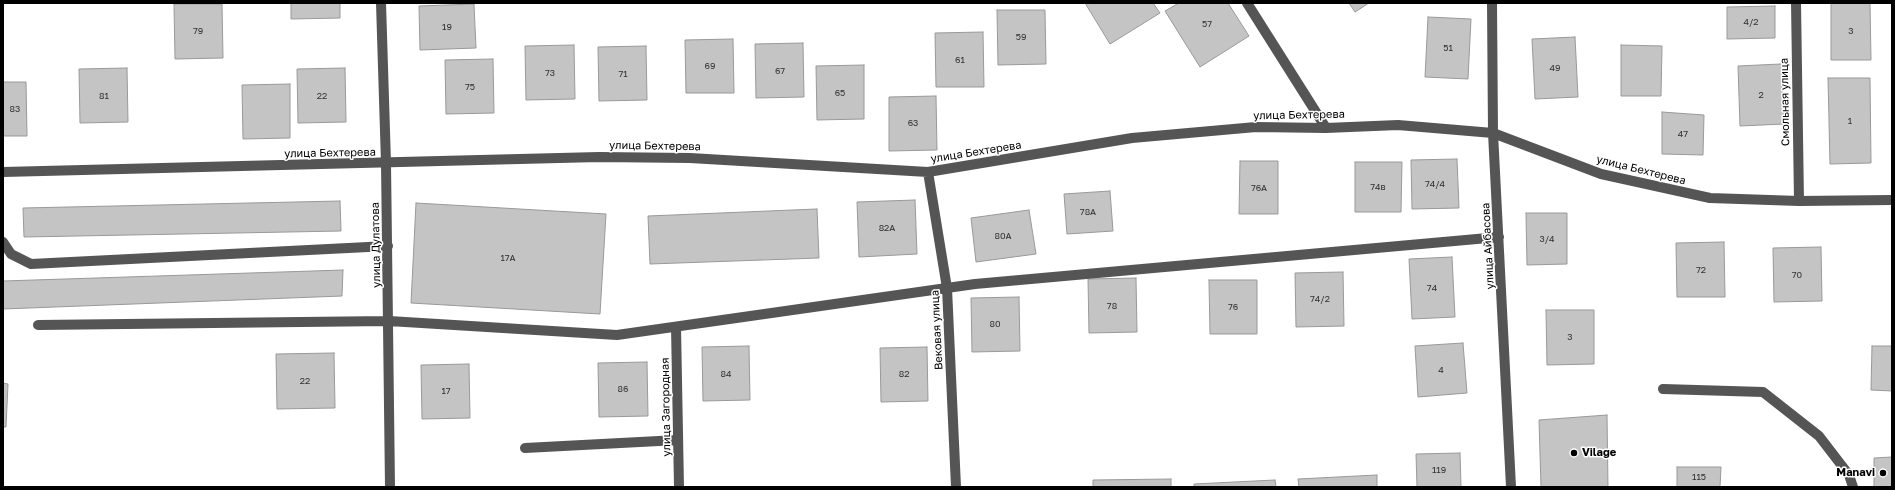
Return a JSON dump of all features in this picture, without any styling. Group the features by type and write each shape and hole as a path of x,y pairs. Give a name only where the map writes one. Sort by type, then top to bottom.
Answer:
{"street":[{"name":"улица Дулатова","path":"381,3 388,246 390,487"},
{"path":"1247,3 1326,128"},
{"name":"улица Айбасова","path":"1492,3 1493,133 1500,237 1511,487"},
{"name":"Смольная улица","path":"1796,3 1799,201"},
{"name":"улица Бехтерева","path":"3,172 599,157 683,158 928,172 1132,138 1256,127 1326,128 1398,125 1493,133 1601,174 1710,198 1799,201 1892,200"},
{"name":"Вековая улица","path":"928,172 947,288 956,487"},
{"path":"38,325 389,321 617,335 947,288 1207,262 1500,237"},
{"path":"3,242 11,254 31,264 388,246"},
{"name":"улица Загородная","path":"676,327 679,487"},
{"path":"1663,389 1763,392 1818,436 1849,475 1853,487"},
{"path":"525,448 678,440"}],"building":[{"path":"291,3 340,3 340,18 291,19"},
{"path":"1085,3 1153,3 1160,13 1110,44"},
{"path":"1179,3 1228,3 1249,36 1200,67 1165,11"},
{"path":"1349,3 1369,3 1355,12"},
{"path":"1831,3 1870,3 1871,60 1831,60"},
{"path":"174,4 222,4 223,58 175,59"},
{"path":"474,4 476,48 420,50 419,6"},
{"path":"1775,6 1775,38 1727,39 1727,7"},
{"path":"997,10 1045,10 1046,64 998,65"},
{"path":"1428,17 1471,19 1468,79 1425,77"},
{"path":"983,32 984,87 936,87 935,33"},
{"path":"1575,37 1578,97 1535,99 1532,39"},
{"path":"733,39 734,93 686,93 685,40"},
{"path":"803,43 804,97 756,98 755,44"},
{"path":"574,45 575,99 526,100 525,46"},
{"path":"1621,45 1662,46 1661,96 1621,96"},
{"path":"646,46 647,100 599,101 598,47"},
{"path":"493,59 494,113 446,114 445,60"},
{"path":"1781,64 1784,124 1740,126 1738,66"},
{"path":"864,65 864,119 817,120 816,66"},
{"path":"127,68 128,122 80,123 79,69"},
{"path":"345,68 346,122 298,123 297,69"},
{"path":"1828,78 1870,78 1871,163 1830,164"},
{"path":"3,82 26,82 27,136 3,136"},
{"path":"290,84 290,138 243,139 242,85"},
{"path":"936,96 937,150 889,151 889,97"},
{"path":"1662,112 1704,115 1703,155 1662,154"},
{"path":"1457,159 1459,208 1412,209 1411,160"},
{"path":"1240,161 1278,161 1278,214 1239,214"},
{"path":"1355,162 1402,162 1401,212 1355,212"},
{"path":"1110,191 1113,231 1067,234 1064,194"},
{"path":"915,200 917,254 859,257 857,202"},
{"path":"340,201 341,231 24,237 23,208"},
{"path":"416,203 606,214 600,314 411,303"},
{"path":"817,209 819,258 650,264 648,216"},
{"path":"1029,210 1036,254 976,262 971,218"},
{"path":"1526,213 1567,213 1567,264 1527,265"},
{"path":"1724,242 1725,297 1677,297 1676,243"},
{"path":"1821,247 1822,301 1774,302 1773,248"},
{"path":"1452,257 1455,317 1412,319 1409,259"},
{"path":"343,270 342,296 3,309 3,281"},
{"path":"1343,272 1344,326 1296,327 1295,273"},
{"path":"1136,278 1137,332 1089,333 1088,279"},
{"path":"1209,280 1257,280 1257,334 1210,334"},
{"path":"1019,297 1020,351 972,352 971,298"},
{"path":"1546,310 1594,310 1594,364 1547,365"},
{"path":"1463,343 1467,393 1418,397 1415,346"},
{"path":"749,346 750,400 703,401 702,347"},
{"path":"1872,346 1892,346 1892,391 1871,390"},
{"path":"927,347 928,401 881,402 880,348"},
{"path":"334,353 335,408 277,409 276,354"},
{"path":"647,362 648,416 599,417 598,363"},
{"path":"469,364 470,418 422,419 421,365"},
{"path":"3,383 8,384 6,427 3,427"},
{"name":"Vilage","path":"1607,415 1608,487 1541,487 1539,420"},
{"path":"1460,453 1461,487 1417,487 1416,454"},
{"name":"Manavi","path":"1892,457 1892,487 1874,487 1874,458"},
{"path":"1677,467 1721,467 1720,487 1677,487"},
{"path":"1377,475 1377,487 1299,487 1298,479"},
{"path":"1171,479 1171,487 1093,487 1093,480"},
{"path":"1275,480 1276,487 1194,487 1194,484"}],"place":[{"name":"Vilage","path":"1574,453"},
{"name":"Manavi","path":"1883,473"}]}
